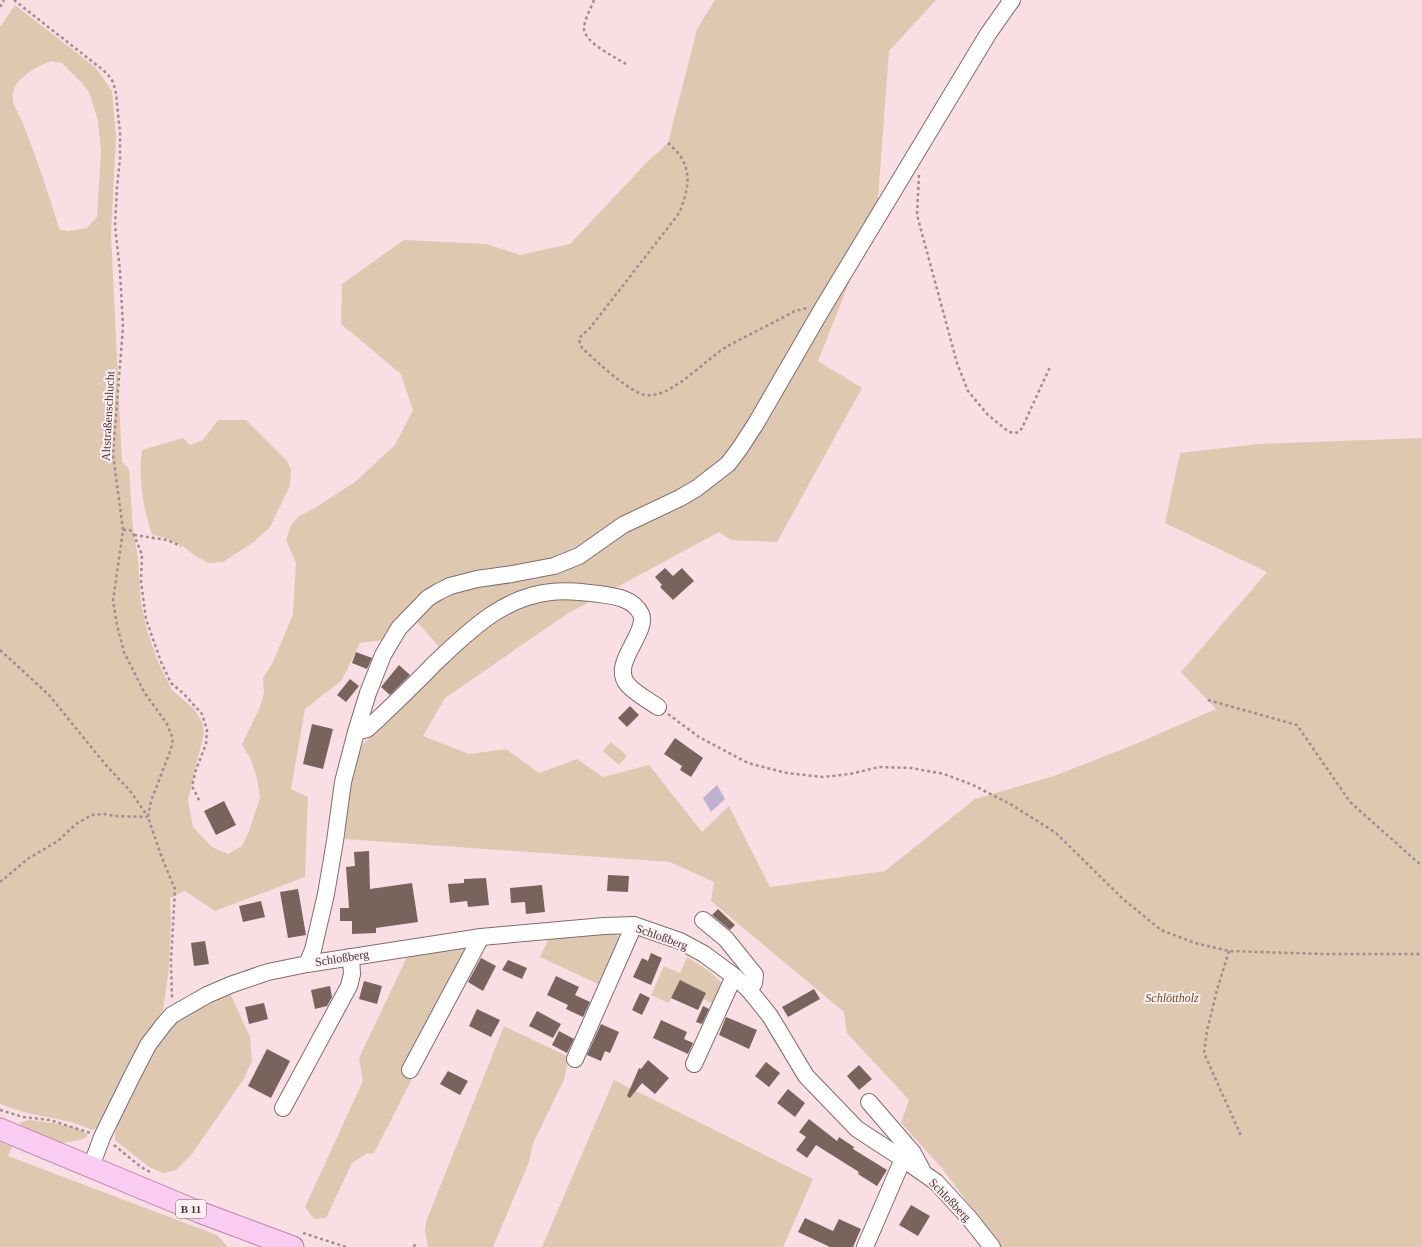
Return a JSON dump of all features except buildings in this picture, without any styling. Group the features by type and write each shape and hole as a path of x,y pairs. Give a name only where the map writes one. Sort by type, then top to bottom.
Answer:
{"main road":[{"name":"B 11","path":"0,1129 199,1212 296,1240"}],"street":[{"name":"Schloßberg","path":"307,964 313,950 326,894 335,841 342,782 368,693 383,655 399,628 416,608 428,598 460,583 554,566 579,556 623,525 680,498 712,477 728,464 755,425 821,311 988,34 1012,0"},
{"path":"356,732 367,729 477,625 509,604 531,596 550,592 572,590 620,597 628,601 641,614 642,620 640,628 626,658 623,671 625,680 629,686 658,707"},
{"path":"704,920 726,939 755,975 754,983 749,990"},
{"name":"Schloßberg","path":"172,1015 207,995 230,985 268,972 307,964 481,937 604,926 634,925 680,942 698,951 736,977 749,990 770,1016 806,1076 857,1129 936,1182 977,1240 992,1247"},
{"path":"575,1059 634,925"},
{"path":"410,1070 481,937"},
{"path":"283,1108 350,986 352,957"},
{"path":"694,1064 730,985 736,977"},
{"path":"91,1167 102,1137 148,1046 172,1015"},
{"path":"869,1102 913,1153 924,1174"},
{"path":"865,1247 903,1159"}],"path":[{"path":"0,7 4,0"},
{"name":"Altstraßenschlucht","path":"14,0 110,76 114,82 116,93 120,133 120,153 115,226 120,270 123,327 113,454 123,530 113,601 124,652 144,692 167,724 173,739 171,749 151,801 148,817"},
{"path":"594,0 586,20 584,30 587,38 626,64"},
{"path":"668,143 681,157 689,178 680,212 590,328 581,336 579,340 582,348 628,387 645,395 656,394 669,390 684,380 726,347 795,311 808,308 821,311"},
{"path":"921,145 917,215 954,350 968,391 988,415 1009,432 1019,432 1050,367"},
{"path":"123,530 130,530 134,535 142,555 141,582 146,619 171,683 202,714 207,730 206,744 196,770 192,786 200,802"},
{"path":"134,535 167,540 181,546"},
{"path":"0,650 49,695 105,764 131,792 148,817 162,858 175,889 171,961 172,1015"},
{"path":"1208,700 1296,725 1350,802 1422,866"},
{"path":"658,707 699,737 748,763 787,773 823,777 850,774 879,768 911,768 944,774 973,785 1012,805 1056,833 1123,899 1161,930 1194,943 1229,951 1322,954 1422,954"},
{"path":"0,882 29,858 58,841 76,824 92,815 104,814 115,816 148,817"},
{"path":"1229,951 1216,990 1204,1053 1242,1138"},
{"path":"0,1110 23,1117 50,1120 102,1137 116,1146 141,1167 154,1174"},
{"path":"296,1240 346,1247"}],"green space":[{"name":"Schlöttholz","path":"715,0 936,0 889,51 877,212 818,361 862,388 777,542 731,540 719,532 567,614 445,698 423,736 469,754 506,749 539,773 577,759 603,777 649,765 702,832 729,806 770,887 885,871 975,799 1054,776 1133,745 1216,709 1181,672 1267,572 1165,523 1180,453 1258,444 1422,438 1422,1247 1001,1247 941,1167 901,1123 909,1100 847,1033 844,1012 711,901 714,882 670,862 345,839 348,793 362,745 450,659 407,609 382,640 360,643 342,680 305,709 291,789 308,797 305,877 215,911 185,891 170,898 171,923 169,969 163,1010 137,1048 98,1127 92,1130 71,1122 27,1113 0,1104 0,27 15,5 96,68 112,91 116,136 111,234 122,462 129,469 133,529 138,559 141,603 147,630 158,662 172,690 194,709 202,722 204,733 188,800 193,827 212,847 228,854 242,846 249,831 260,798 257,778 251,760 242,744 260,707 264,693 263,678 273,662 293,614 296,563 286,540 291,525 299,516 315,508 355,482 395,445 413,410 401,374 341,324 342,284 404,240 486,244 520,255 570,244 648,161 668,143 697,29","holes":["51,61 62,63 89,92 98,121 101,151 97,217 87,228 69,231 61,230 59,228 37,161 14,104 13,97 13,93 18,82 28,73"]},
{"path":"218,420 246,420 287,461 291,470 290,486 270,527 255,541 223,562 209,563 195,556 183,546 162,537 152,535 142,493 141,461 142,450 183,438 190,445 203,440"},
{"path":"611,742 627,756 619,765 603,751"},
{"path":"612,932 618,936 619,942 598,984 540,957 550,936"},
{"path":"469,945 406,1076 413,1077 374,1153 366,1154 352,1163 326,1218 314,1219 305,1207 363,1081 359,1058 409,953"},
{"path":"687,957 709,971 725,986 716,1005 703,999 705,993 680,981 669,1003 651,995 664,966 680,973"},
{"path":"230,993 250,1037 252,1061 243,1080 192,1154 176,1170 163,1173 149,1167 115,1140 116,1127 149,1056 176,1021 188,1013"},
{"path":"504,1026 569,1057 564,1080 533,1143 529,1162 493,1247 428,1247 425,1232 426,1222"},
{"path":"614,1080 813,1179 783,1247 542,1247"},
{"path":"30,1120 77,1129 88,1136 80,1140 62,1143 20,1126 21,1122"},
{"path":"0,1142 12,1147 8,1156 217,1235 228,1247 0,1247"}],"shaded area":[{"path":"717,785 725,799 711,812 703,798"}]}
